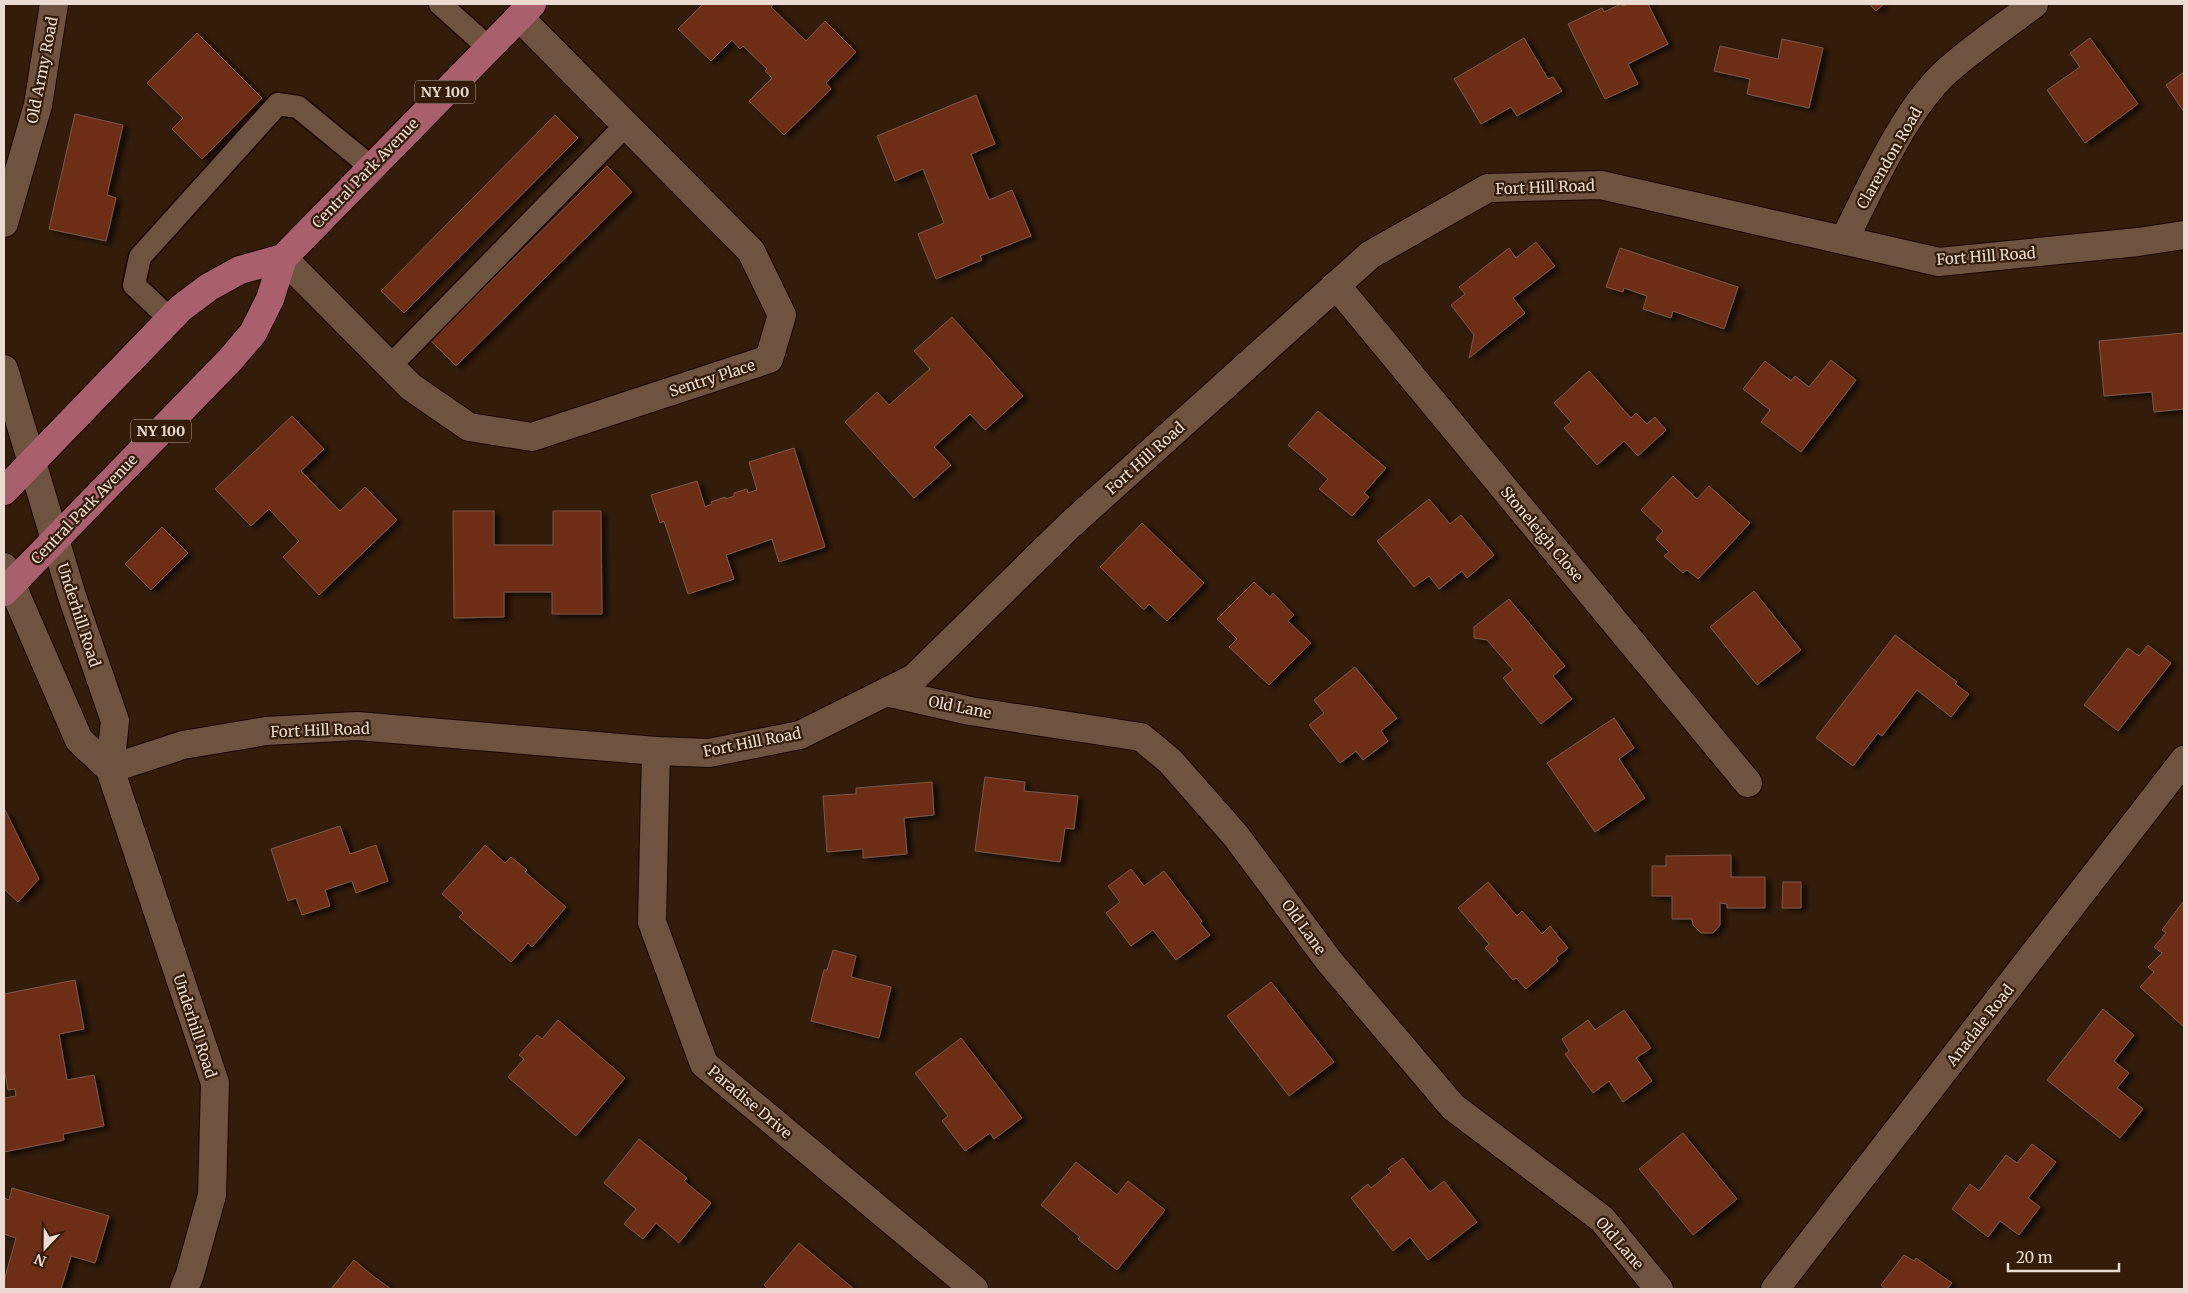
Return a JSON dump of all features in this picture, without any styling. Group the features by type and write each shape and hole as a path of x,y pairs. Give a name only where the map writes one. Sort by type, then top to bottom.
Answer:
{"main road":[{"name":"Central Park Avenue","path":"6,582 55,540 230,360 254,333 270,299 283,258 525,11"},
{"path":"4,491 181,308 209,287 240,270 283,258"}],"street":[{"name":"Old Army Road","path":"4,223 38,105 54,4"},
{"name":"Clarendon Road","path":"1844,240 1892,148 1918,106 1946,72 2034,4"},
{"name":"Sentry Place","path":"283,258 411,387 470,427 532,437 769,359 782,315 751,251 626,125 525,11"},
{"name":"Fort Hill Road","path":"110,769 192,744 266,731 357,726 709,754 800,735 914,678 1070,525 1370,255 1488,188 1601,185 1939,262 2138,242 2184,235"},
{"name":"Stoneleigh Close","path":"1336,285 1748,783"},
{"path":"4,369 31,462"},
{"name":"Underhill Road","path":"31,462 77,610 115,720 110,769 215,1083 212,1195 184,1289"},
{"name":"Underhill Road","path":"6,582 79,740 110,769"},
{"name":"Old Lane","path":"886,692 970,710 1141,737 1170,761 1236,836 1329,961 1454,1107 1602,1219 1659,1289"},
{"name":"Paradise Drive","path":"656,751 652,922 704,1064 974,1289"},
{"name":"Anadale Road","path":"1775,1289 2184,760"}],"lane":[{"path":"440,4 489,48"},
{"path":"170,319 134,284 140,257 278,104 298,107 371,167"},
{"path":"390,366 626,125"}],"building":[{"path":"703,4 774,4 771,7 806,41 825,21 856,52 826,83 831,89 784,135 749,101 772,78 765,71 767,69 743,46 740,49 732,40 711,61 678,29"},
{"path":"1621,4 1623,6 1628,4 1648,4 1668,44 1628,64 1638,84 1605,99 1568,24 1602,8 1604,12"},
{"path":"1869,4 1884,4 1876,11"},
{"path":"197,33 262,98 202,159 172,129 183,118 147,83"},
{"path":"1524,38 1548,79 1553,77 1562,91 1517,116 1511,107 1481,124 1454,79"},
{"path":"2090,38 2138,104 2085,143 2047,90 2080,67 2070,53"},
{"path":"1782,39 1823,48 1809,108 1747,94 1750,79 1714,71 1720,46 1778,59"},
{"path":"2184,72 2184,112 2166,85"},
{"path":"976,95 995,144 971,154 989,200 1012,190 1031,236 980,256 982,260 936,279 918,234 944,223 923,169 895,181 877,136"},
{"path":"75,114 123,125 107,195 116,198 106,241 49,229"},
{"path":"555,115 578,138 404,313 381,291"},
{"path":"607,166 632,192 456,366 431,341"},
{"path":"1536,242 1555,266 1513,298 1525,313 1469,358 1474,335 1451,305 1465,294 1459,287 1509,248 1516,258"},
{"path":"1620,248 1738,287 1724,329 1673,311 1671,318 1643,309 1647,296 1624,288 1623,292 1606,287"},
{"path":"952,317 1023,396 985,430 970,414 934,447 951,465 914,498 845,422 877,392 889,405 930,369 914,351"},
{"path":"2184,333 2184,409 2154,412 2152,392 2104,396 2099,341"},
{"path":"1831,360 1856,380 1801,452 1761,422 1770,410 1743,389 1765,361 1791,381 1795,376 1809,387"},
{"path":"1589,371 1631,418 1636,413 1647,424 1655,417 1666,430 1638,456 1624,441 1597,465 1564,428 1571,422 1554,403"},
{"path":"1318,411 1386,468 1364,493 1369,497 1352,516 1319,489 1328,479 1288,445"},
{"path":"292,416 324,449 301,471 340,511 365,487 397,520 319,595 283,557 299,541 269,509 251,526 215,489"},
{"path":"794,448 825,547 779,562 772,539 726,555 734,579 688,594 664,521 660,523 651,495 697,481 705,507 712,504 711,502 734,496 734,493 747,489 748,493 757,490 749,462"},
{"path":"1673,476 1697,499 1709,486 1750,523 1698,579 1687,570 1683,573 1664,556 1669,552 1656,539 1663,531 1641,510"},
{"path":"1429,499 1450,524 1461,515 1494,555 1467,578 1462,571 1439,589 1429,576 1414,587 1377,541"},
{"path":"453,511 494,511 494,545 553,545 553,511 601,511 602,614 552,614 552,592 504,592 504,617 454,618"},
{"path":"1142,523 1204,583 1167,621 1149,604 1144,610 1100,567"},
{"path":"162,527 188,553 151,590 125,564"},
{"path":"1254,582 1270,597 1273,593 1294,615 1288,621 1311,643 1269,685 1229,647 1237,639 1217,619"},
{"path":"1754,591 1801,650 1757,685 1710,627"},
{"path":"1509,599 1565,666 1553,676 1572,699 1541,724 1503,678 1513,670 1487,640 1474,638 1474,627"},
{"path":"1895,635 1957,682 1955,684 1969,694 1951,717 1917,690 1882,736 1878,733 1853,766 1816,738"},
{"path":"2148,645 2171,663 2118,731 2084,705 2128,648 2139,656"},
{"path":"1355,667 1397,718 1381,731 1388,741 1363,760 1356,751 1340,763 1309,725 1324,713 1314,700"},
{"path":"1614,718 1634,748 1619,759 1645,798 1595,832 1547,763"},
{"path":"985,777 1025,782 1024,791 1078,796 1074,829 1065,828 1060,862 975,851"},
{"path":"932,782 934,815 904,818 907,854 863,858 863,849 827,852 823,796 856,794 856,788"},
{"path":"5,810 39,879 18,902 4,889"},
{"path":"340,826 350,854 376,845 388,881 356,893 352,881 325,890 330,906 302,915 296,898 288,901 271,849"},
{"path":"485,845 505,863 511,857 527,870 525,872 566,907 532,947 528,943 511,962 459,917 463,913 442,894"},
{"path":"1731,855 1731,877 1765,877 1765,908 1727,908 1727,904 1720,903 1720,925 1713,933 1701,933 1693,925 1692,919 1672,919 1672,896 1652,896 1652,866 1666,866 1666,856"},
{"path":"1131,869 1144,886 1164,871 1202,921 1200,923 1210,935 1176,960 1153,930 1131,946 1106,913 1120,902 1108,886"},
{"path":"1488,882 1517,916 1522,911 1542,934 1550,926 1568,948 1556,958 1558,961 1526,989 1516,978 1513,980 1485,948 1489,944 1458,908"},
{"path":"1783,882 1801,882 1801,908 1782,908"},
{"path":"2183,902 2184,1027 2140,987 2154,972 2148,967 2162,953 2154,947 2166,933 2162,930"},
{"path":"833,950 856,956 851,977 891,987 879,1038 811,1021 824,970 827,970"},
{"path":"75,980 84,1029 59,1034 67,1080 94,1075 104,1126 63,1134 64,1140 4,1152 4,1098 16,1096 15,1089 8,1090 4,1068 4,994"},
{"path":"1271,982 1334,1062 1289,1096 1227,1016"},
{"path":"2103,1009 2134,1035 2114,1061 2129,1073 2117,1088 2143,1109 2120,1138 2047,1080"},
{"path":"1624,1010 1651,1048 1636,1058 1652,1081 1623,1102 1609,1081 1593,1093 1565,1054 1569,1051 1562,1039 1588,1020 1595,1030"},
{"path":"558,1020 625,1078 576,1136 508,1077 524,1059 519,1055 537,1035 542,1039"},
{"path":"961,1038 1022,1118 994,1139 990,1133 965,1151 942,1121 948,1116 915,1073"},
{"path":"1683,1133 1737,1199 1693,1235 1639,1169"},
{"path":"639,1139 687,1178 684,1181 711,1203 679,1243 656,1223 643,1239 624,1224 636,1209 604,1183"},
{"path":"2032,1144 2056,1162 2028,1198 2040,1207 2019,1235 2000,1221 1988,1237 1952,1209 1970,1184 1979,1191 2006,1155 2017,1163"},
{"path":"1403,1158 1430,1192 1444,1181 1477,1222 1428,1260 1410,1237 1393,1251 1351,1198 1368,1184 1371,1188 1391,1172 1388,1169"},
{"path":"1076,1162 1117,1195 1128,1181 1165,1210 1117,1270 1078,1239 1080,1237 1041,1205"},
{"path":"12,1188 109,1216 95,1263 71,1256 61,1289 4,1289 4,1281 16,1238 4,1234 4,1198 9,1200"},
{"path":"799,1243 854,1289 769,1289 764,1285"},
{"path":"1904,1255 1914,1261 1916,1258 1952,1283 1947,1289 1886,1289 1881,1285"},
{"path":"354,1260 373,1276 391,1289 331,1289"}]}
